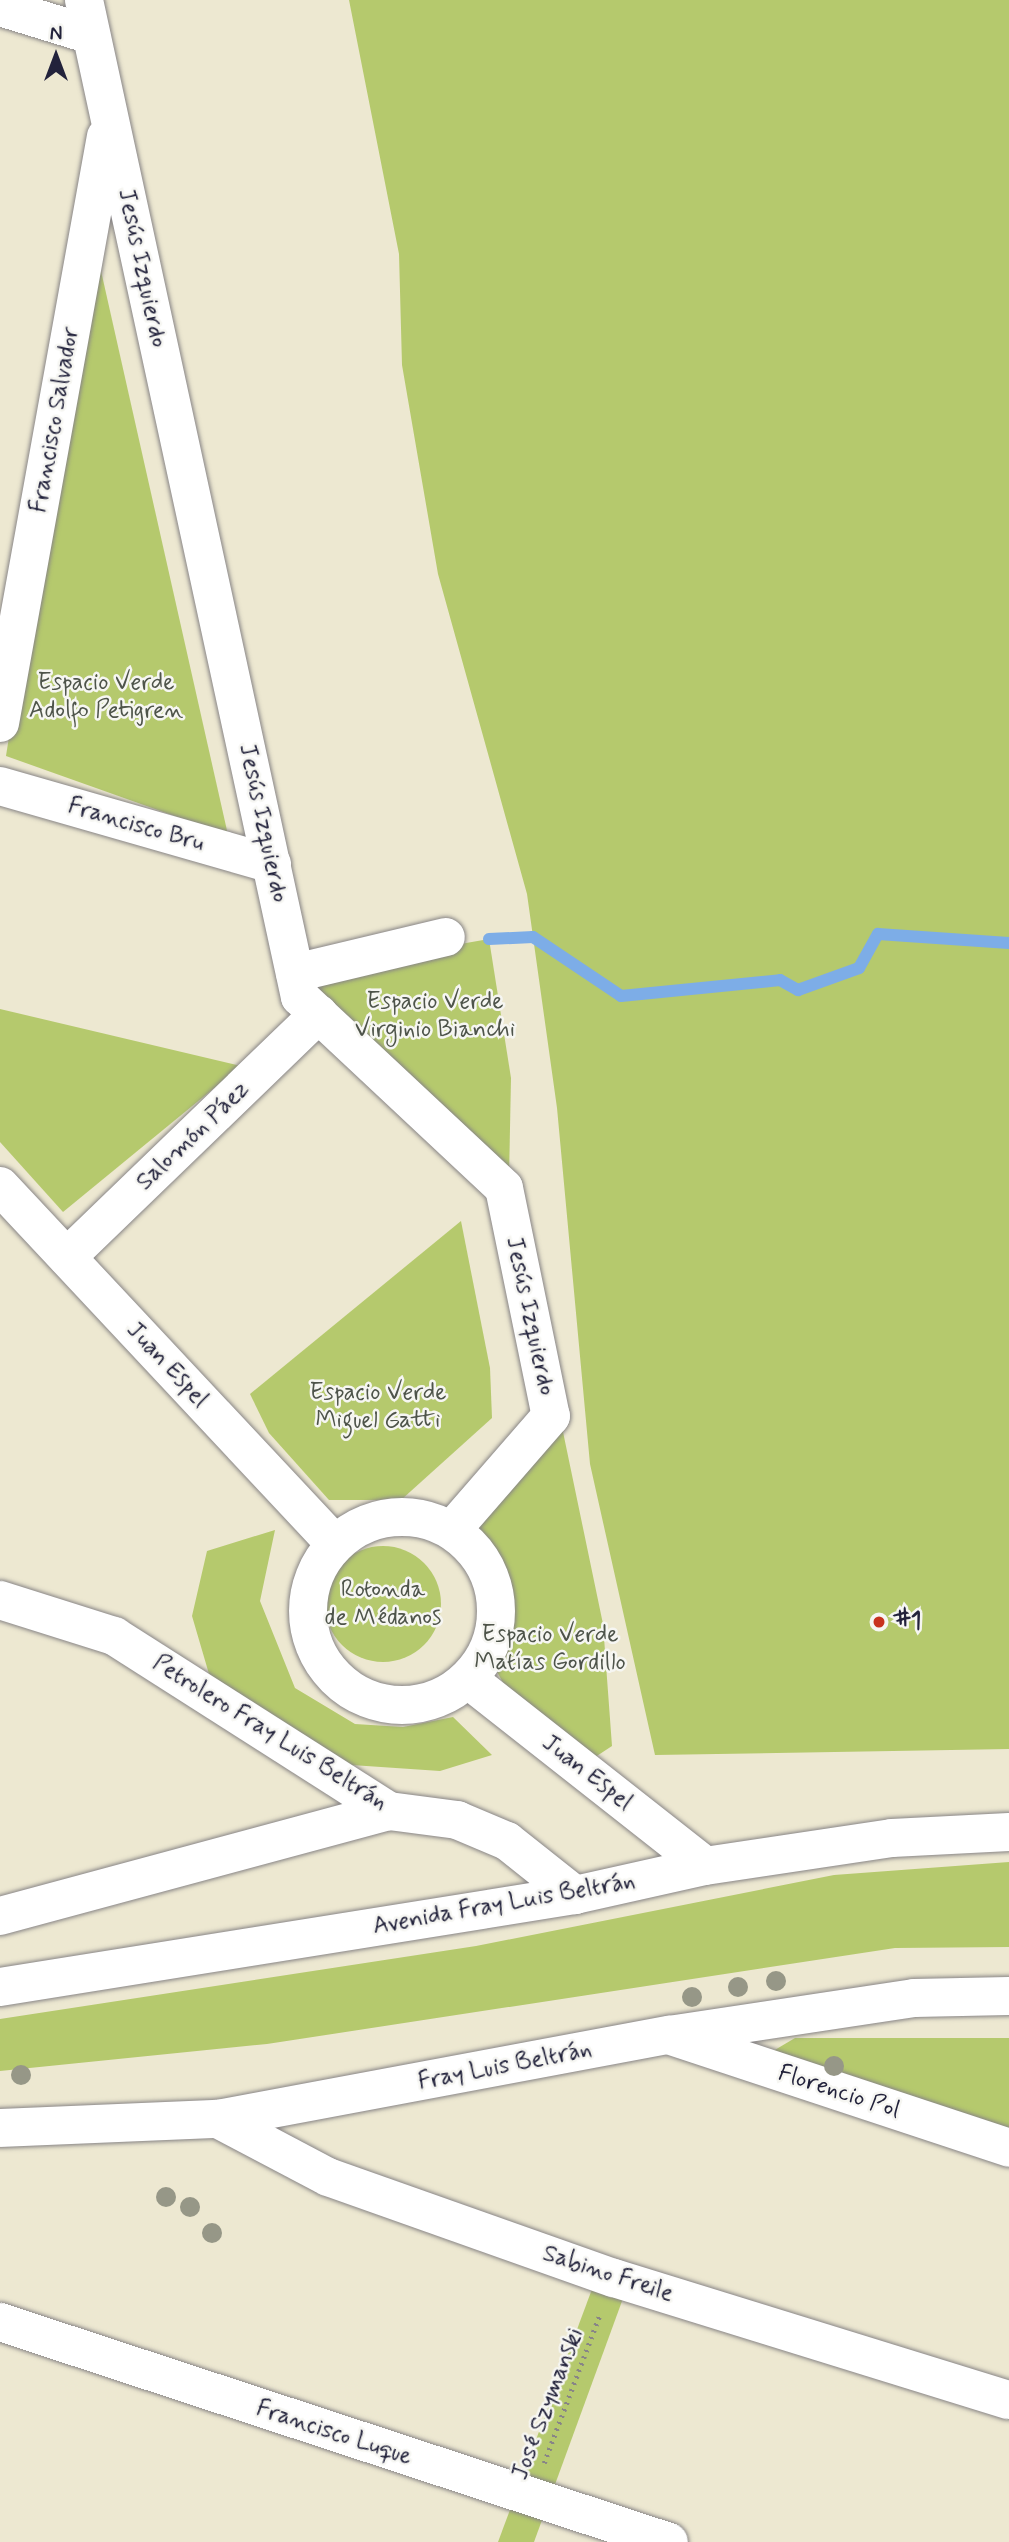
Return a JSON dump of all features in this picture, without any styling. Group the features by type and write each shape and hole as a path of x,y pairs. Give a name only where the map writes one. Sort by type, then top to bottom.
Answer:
{"street":[{"path":"0,7 88,18"},
{"name":"Jesús Izquierdo","path":"88,18 300,997 504,1188 551,1416 452,1530"},
{"name":"Francisco Salvador","path":"0,723 109,117"},
{"name":"Francisco Bru","path":"0,786 271,864"},
{"path":"295,973 446,937"},
{"name":"Salomón Páez","path":"66,1257 319,1014"},
{"name":"Juan Espel","path":"0,1186 335,1545"},
{"path":"391,1517 423,1519 452,1530 479,1557 497,1601 496,1630 469,1680 441,1698 410,1706 376,1703 332,1673 310,1636 307,1603 316,1571 335,1545 361,1526 391,1517"},
{"name":"Petrolero Fray Luis Beltrán","path":"0,1600 114,1636 389,1811 457,1819 507,1841 575,1895"},
{"name":"Juan Espel","path":"469,1680 705,1866"},
{"path":"0,1916 389,1811"},
{"name":"Avenida Fray Luis Beltrán","path":"0,1987 575,1895 705,1866 892,1838 1009,1832"},
{"name":"Fray Luis Beltrán","path":"0,2128 218,2119 669,2035 914,1998 1009,1996"},
{"name":"Florencio Pol","path":"669,2035 1009,2148"},
{"name":"Sabino Freile","path":"218,2119 328,2178 614,2278 1009,2400"},
{"name":"Francisco Luque","path":"0,2322 669,2542"}],"path":[{"name":"José Szymanski","path":"531,2498 614,2278"}],"green space":[{"path":"349,0 1009,0 1009,1749 655,1755 590,1464 557,1108 527,894 438,574 402,365 399,254"},
{"name":"Espacio Verde Adolfo Petigren","path":"90,222 228,835 6,756"},
{"name":"Espacio Verde Virginio Bianchi","path":"489,939 511,1078 509,1178 295,973"},
{"path":"0,1009 241,1066 63,1212 0,1142"},
{"name":"Espacio Verde Miguel Gatti","path":"461,1221 490,1368 492,1418 401,1500 329,1500 269,1433 250,1394"},
{"name":"Espacio Verde Matías Gordillo","path":"562,1427 603,1624 612,1746 577,1769 515,1704 492,1663 502,1603 471,1514"},
{"path":"275,1530 260,1601 295,1688 355,1724 403,1727 453,1717 492,1755 440,1771 322,1763 221,1715 192,1616 207,1551"},
{"name":"Rotonda de Médanos","path":"383,1546 405,1550 424,1563 437,1582 441,1604 437,1626 424,1645 405,1658 383,1662 361,1658 342,1645 329,1626 325,1604 329,1582 342,1563 361,1550"},
{"path":"1009,1862 1009,1947 895,1948 267,2044 0,2071 0,2019 476,1946 834,1875"},
{"path":"795,2038 1009,2038 1009,2143 768,2054"},
{"path":"598,2273 629,2282 534,2542 498,2542"}],"waterway":[{"path":"489,939 533,937 621,996 780,980 798,990 859,968 878,934 1009,943"}],"place":[{"name":"#1","path":"879,1622"}]}
